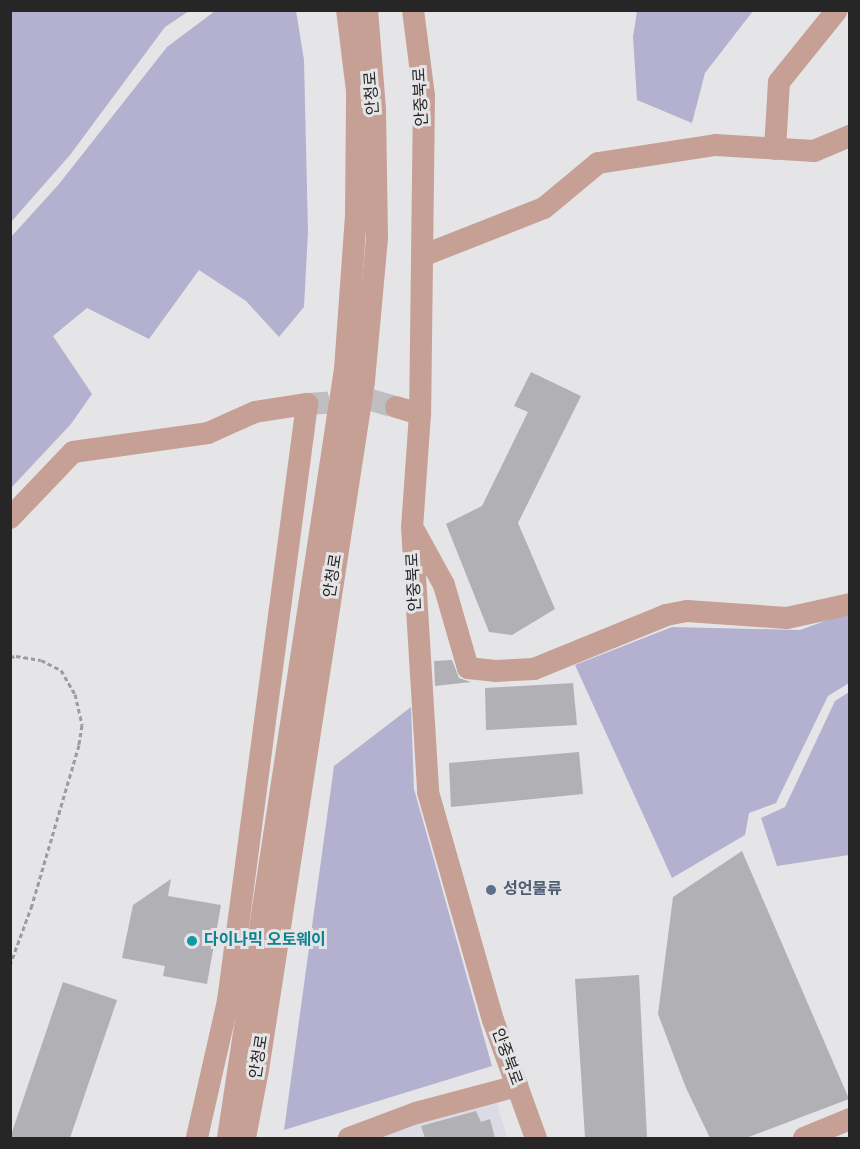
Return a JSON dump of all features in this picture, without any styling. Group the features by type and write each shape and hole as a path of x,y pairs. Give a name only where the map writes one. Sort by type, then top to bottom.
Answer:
{"street":[{"name":"안청로","path":"228,1138 345,369 356,216 357,91 347,10"},
{"name":"안청로","path":"245,1138 258,1070 364,381 377,237 375,109 367,10"},
{"name":"안중북로","path":"413,10 424,96 420,414 412,527 428,792 493,1020 536,1138"},
{"path":"775,149 779,82 837,10"},
{"path":"422,256 544,208 598,164 716,145 814,151 849,136"},
{"path":"10,518 73,452 208,433 255,412 307,404 228,1001 198,1138"},
{"path":"396,407 420,414"},
{"path":"412,527 444,585 468,668 495,671 534,669 666,615 687,611 787,618 849,604"},
{"path":"198,1138 239,1075"},
{"path":"349,1138 416,1113 517,1086"},
{"path":"804,1138 849,1119"}],"path":[{"path":"10,657 40,660 61,670 75,694 82,725 79,745 39,882 10,965"}],"shaded area":[{"path":"11,10 189,11 165,27 70,155 11,222"},
{"path":"215,11 296,11 304,60 308,232 304,307 279,337 246,301 199,270 149,339 87,308 53,336 92,394 71,424 11,488 11,237 59,184 167,47"},
{"path":"637,11 753,11 705,73 692,123 637,100 633,37"},
{"path":"849,614 849,683 828,696 776,803 749,813 745,835 672,878 575,665 672,627 800,630"},
{"path":"849,692 849,855 777,866 761,818 785,807 835,701"},
{"path":"411,707 414,789 492,1066 284,1130 334,766"},
{"path":"496,1099 507,1138 360,1138"}],"building":[{"path":"531,372 581,396 518,523 555,609 512,635 489,632 446,524 482,506 528,412 514,406"},
{"path":"452,660 459,678 471,682 435,686 434,661"},
{"path":"573,683 577,725 486,730 485,688"},
{"path":"579,752 583,794 451,807 449,763"},
{"path":"742,851 849,1099 746,1138 710,1138 686,1088 658,1014 673,897"},
{"path":"171,879 168,896 221,905 207,984 163,976 165,966 122,958 133,905"},
{"path":"639,975 647,1138 585,1138 575,979"},
{"path":"63,982 117,1000 70,1138 10,1138"},
{"path":"476,1111 481,1122 490,1119 495,1138 425,1138 421,1126"}],"tunnel":[{"path":"307,404 371,400 396,407"}],"place":[{"name":"성언물류","path":"491,890"},
{"name":"다이나믹 오토웨이","path":"192,941"}]}
